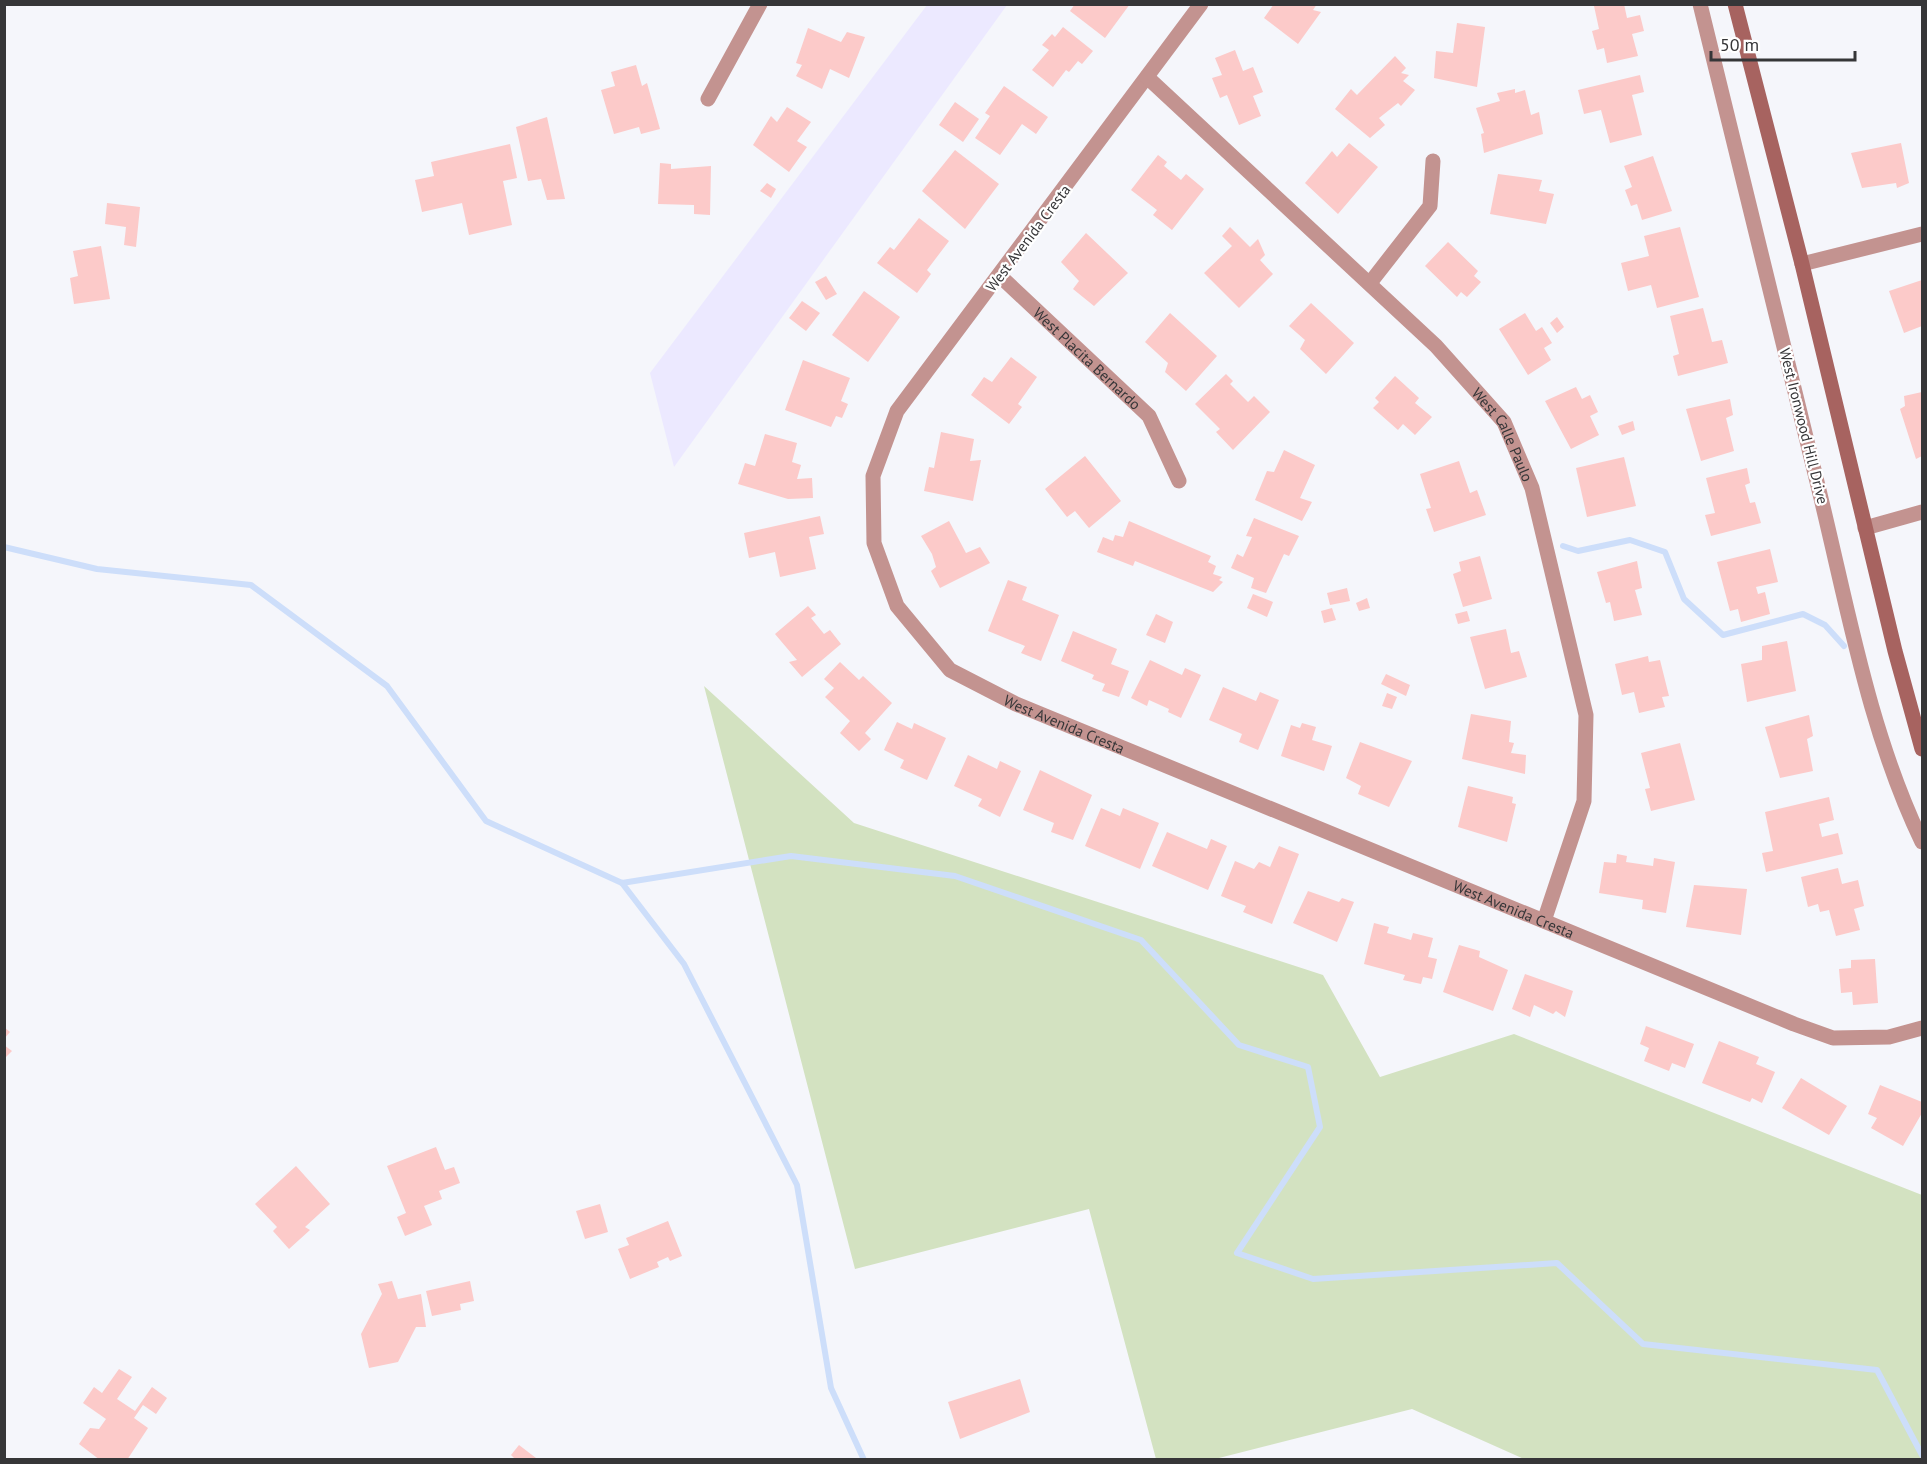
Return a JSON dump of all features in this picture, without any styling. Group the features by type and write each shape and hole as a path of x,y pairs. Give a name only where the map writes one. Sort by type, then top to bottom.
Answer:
{"street":[{"path":"708,99 760,4"},
{"name":"West Avenida Cresta","path":"1202,4 897,411 873,476 874,543 897,606 950,670 1016,704 1781,1019 1833,1038 1889,1037 1923,1028"},
{"name":"West Ironwood Hill Drive","path":"1700,4 1851,626 1887,757 1905,806 1923,842"},
{"path":"1736,4 1802,264 1865,528 1923,749"},
{"name":"West Calle Paulo","path":"1147,77 1436,345 1504,422 1532,488 1586,715 1584,801 1544,921"},
{"path":"1370,283 1430,206 1432,161"},
{"path":"1802,264 1923,234"},
{"name":"West Placita Bernardo","path":"1000,276 1149,416 1179,481"},
{"path":"1865,528 1923,512"}],"shaded area":[{"path":"927,5 1007,5 674,467 650,373"}],"green space":[{"path":"704,686 854,823 1323,975 1380,1077 1514,1034 1922,1195 1922,1459 1524,1459 1412,1409 1215,1459 1156,1459 1089,1209 855,1269"}],"building":[{"path":"1075,4 1130,4 1105,38 1070,11"},
{"path":"1274,4 1317,4 1313,10 1321,12 1298,44 1264,18"},
{"path":"1624,4 1627,18 1640,15 1644,31 1632,34 1638,56 1607,63 1604,48 1597,50 1592,31 1599,29 1594,6"},
{"path":"1457,23 1485,27 1477,87 1434,78 1436,51 1453,53"},
{"path":"1063,27 1093,51 1082,64 1078,61 1069,72 1066,70 1053,87 1032,70 1049,50 1042,45 1052,34 1055,37"},
{"path":"808,28 841,42 847,32 865,37 849,78 830,69 822,89 796,76 802,65 796,63"},
{"path":"1235,50 1243,71 1253,67 1263,92 1253,96 1261,116 1239,125 1227,95 1220,98 1212,78 1222,75 1215,58"},
{"path":"1395,56 1406,68 1401,73 1409,75 1403,81 1415,90 1401,106 1398,103 1379,118 1385,125 1370,138 1335,109 1351,89 1357,95"},
{"path":"636,65 642,86 647,83 660,129 641,134 639,127 614,134 601,90 615,86 611,72"},
{"path":"1640,75 1644,92 1632,95 1642,135 1610,143 1601,110 1584,114 1578,90"},
{"path":"1004,86 1048,117 1036,134 1022,124 1000,155 975,138 990,116 985,113"},
{"path":"1515,89 1515,93 1525,90 1531,115 1539,112 1543,134 1484,153 1481,134 1484,133 1476,108 1500,101 1497,93"},
{"path":"955,102 979,119 963,142 939,125"},
{"path":"787,107 811,122 797,141 807,147 789,172 753,145 771,116 777,122"},
{"path":"547,117 565,199 547,200 541,179 528,181 516,127"},
{"path":"1349,143 1378,167 1338,214 1305,183 1332,151 1337,157"},
{"path":"1901,143 1909,183 1897,188 1896,183 1862,188 1851,153"},
{"path":"510,144 517,178 503,181 512,225 469,235 462,203 422,212 415,180 434,176 431,162"},
{"path":"955,150 999,184 965,229 922,191"},
{"path":"1158,155 1167,162 1164,166 1181,180 1186,174 1204,189 1172,230 1153,215 1157,210 1131,190"},
{"path":"1653,156 1672,211 1642,220 1637,204 1631,206 1625,190 1632,187 1624,166"},
{"path":"660,163 671,164 671,169 711,166 710,215 694,214 694,205 658,204"},
{"path":"1498,174 1542,180 1539,191 1554,194 1546,224 1490,214"},
{"path":"767,183 776,189 771,198 760,191"},
{"path":"107,203 140,207 136,247 124,245 126,227 105,224"},
{"path":"919,218 949,241 927,270 931,274 917,293 877,263 890,247 894,250"},
{"path":"1230,227 1250,247 1258,239 1265,255 1260,260 1273,274 1239,308 1204,273 1232,246 1222,236"},
{"path":"1680,227 1699,297 1657,308 1651,285 1628,291 1621,263 1649,256 1644,236"},
{"path":"1086,233 1128,273 1094,306 1073,289 1079,281 1061,262"},
{"path":"1448,242 1478,271 1474,276 1481,282 1467,297 1461,292 1457,297 1425,266"},
{"path":"101,246 110,299 74,304 70,278 78,276 73,251"},
{"path":"826,276 837,294 826,300 815,282"},
{"path":"1922,280 1922,326 1904,333 1889,291"},
{"path":"864,291 900,317 868,362 832,335"},
{"path":"802,301 820,313 806,331 789,318"},
{"path":"1311,303 1354,343 1326,374 1300,349 1305,340 1289,326"},
{"path":"1703,308 1712,342 1722,340 1728,363 1678,376 1673,356 1679,354 1670,316"},
{"path":"1170,313 1217,356 1186,391 1165,372 1168,363 1145,342"},
{"path":"1525,313 1536,331 1542,327 1552,343 1544,348 1551,360 1528,375 1499,329"},
{"path":"1557,317 1564,327 1557,333 1550,323"},
{"path":"1011,357 1037,377 1018,404 1022,407 1009,424 971,395 984,377 992,382"},
{"path":"803,360 850,378 841,401 848,404 842,418 836,416 831,427 785,410"},
{"path":"1226,374 1233,381 1230,384 1248,402 1254,396 1270,412 1233,450 1216,432 1220,429 1195,404"},
{"path":"1395,376 1419,398 1415,403 1432,417 1415,435 1403,424 1398,430 1373,408 1379,402 1375,398"},
{"path":"1576,387 1582,399 1590,395 1598,412 1590,416 1599,435 1571,449 1545,401"},
{"path":"1922,392 1922,456 1916,459 1900,409 1905,406 1904,396"},
{"path":"1730,399 1733,415 1726,418 1734,451 1701,461 1686,409"},
{"path":"1633,421 1635,430 1622,435 1618,426"},
{"path":"941,432 974,439 970,461 981,460 973,501 924,491 929,467 934,468"},
{"path":"765,434 797,443 792,462 801,465 797,479 812,478 813,498 788,499 738,484 745,463 755,466"},
{"path":"1284,450 1315,465 1300,498 1312,502 1302,521 1255,500 1267,471 1274,472"},
{"path":"1085,456 1121,501 1089,528 1075,511 1067,517 1045,489"},
{"path":"1624,457 1636,506 1587,517 1576,468"},
{"path":"1459,461 1470,493 1477,490 1486,515 1434,532 1426,509 1431,508 1420,474"},
{"path":"1747,468 1750,483 1745,485 1750,503 1755,502 1761,523 1711,536 1705,515 1715,513 1706,478"},
{"path":"820,516 824,534 809,537 816,569 780,577 775,552 749,558 744,533"},
{"path":"1254,518 1299,536 1289,556 1284,554 1266,593 1251,588 1254,578 1231,568 1237,554 1243,557 1252,537 1246,536"},
{"path":"949,521 966,553 980,547 990,563 940,588 931,571 936,567 932,554 921,536"},
{"path":"1129,521 1211,556 1208,562 1216,566 1213,574 1222,577 1219,580 1223,582 1213,592 1135,561 1133,566 1097,552 1103,537 1113,541 1115,535 1123,537"},
{"path":"1770,549 1778,582 1756,587 1758,594 1765,592 1770,614 1741,622 1738,609 1730,611 1717,562"},
{"path":"1480,556 1492,599 1463,607 1453,574 1461,571 1459,562"},
{"path":"1637,561 1642,588 1635,590 1642,615 1614,621 1610,602 1606,603 1597,572"},
{"path":"1008,580 1027,587 1022,600 1059,615 1041,661 1021,653 1025,646 988,631"},
{"path":"1347,588 1350,601 1330,605 1327,593"},
{"path":"1253,594 1273,602 1267,617 1247,608"},
{"path":"1367,598 1370,608 1359,611 1356,603"},
{"path":"808,606 816,615 811,618 824,634 830,630 841,644 802,677 789,662 797,660 775,634"},
{"path":"1332,608 1336,620 1324,623 1321,611"},
{"path":"1467,611 1470,621 1458,624 1455,614"},
{"path":"1156,614 1173,622 1165,643 1146,635"},
{"path":"1506,629 1511,653 1519,651 1527,677 1485,689 1470,637"},
{"path":"1073,631 1117,649 1111,664 1129,671 1119,697 1102,691 1105,684 1092,679 1094,675 1061,661"},
{"path":"1787,641 1796,691 1747,702 1741,664 1762,660 1762,646"},
{"path":"1648,656 1649,662 1660,660 1669,696 1662,697 1665,707 1639,713 1634,692 1622,695 1615,664"},
{"path":"1150,660 1182,675 1185,668 1201,675 1181,718 1168,712 1169,709 1149,700 1147,706 1131,698"},
{"path":"840,662 859,680 863,676 892,703 865,733 871,739 859,751 840,733 850,721 825,697 834,688 824,679"},
{"path":"1386,674 1410,685 1406,696 1381,684"},
{"path":"1223,687 1256,701 1260,692 1279,700 1258,750 1239,742 1242,734 1209,720"},
{"path":"1387,693 1397,697 1392,709 1382,706"},
{"path":"1471,714 1511,721 1509,742 1514,743 1511,753 1526,755 1525,774 1462,759"},
{"path":"1809,715 1813,736 1807,739 1813,771 1780,778 1765,727"},
{"path":"897,722 912,729 914,723 946,738 927,780 900,768 904,760 884,750"},
{"path":"1302,723 1316,727 1312,740 1332,746 1324,771 1281,756 1291,725 1300,728"},
{"path":"1360,742 1412,761 1389,807 1358,794 1361,786 1346,778"},
{"path":"1680,743 1695,800 1651,811 1645,789 1650,788 1641,753"},
{"path":"968,755 997,769 1000,761 1021,771 1000,817 978,806 982,799 954,786"},
{"path":"1040,770 1092,795 1073,840 1051,832 1054,823 1023,810"},
{"path":"1468,786 1513,797 1512,803 1516,804 1507,842 1458,827"},
{"path":"1829,797 1834,820 1819,824 1822,837 1838,833 1843,854 1766,872 1762,853 1773,851 1765,812"},
{"path":"1101,808 1120,816 1123,808 1159,823 1140,869 1085,846"},
{"path":"1167,832 1207,849 1211,839 1227,846 1208,890 1152,866"},
{"path":"1279,846 1299,854 1272,924 1243,912 1246,906 1221,896 1235,861 1254,869 1259,862 1270,867"},
{"path":"1617,854 1627,856 1626,862 1653,866 1654,858 1675,862 1666,913 1642,909 1643,900 1599,893 1604,862 1616,863"},
{"path":"1838,868 1842,884 1858,880 1864,906 1854,909 1860,930 1836,936 1829,910 1820,912 1818,904 1808,907 1801,877"},
{"path":"1694,885 1747,889 1741,935 1686,927"},
{"path":"1308,891 1339,902 1342,898 1354,902 1337,942 1293,923"},
{"path":"1374,923 1389,927 1387,933 1411,940 1413,933 1433,938 1428,957 1437,959 1432,979 1423,977 1421,984 1403,980 1405,975 1364,964"},
{"path":"1459,945 1480,951 1479,957 1508,970 1493,1011 1443,992"},
{"path":"1875,959 1878,1003 1853,1005 1852,992 1841,993 1839,969 1851,968 1851,960"},
{"path":"1525,974 1573,991 1565,1017 1556,1011 1553,1014 1534,1005 1530,1017 1512,1009"},
{"path":"1646,1026 1694,1044 1685,1068 1672,1063 1669,1071 1644,1061 1649,1048 1640,1044"},
{"path":"4,1027 10,1032 4,1039"},
{"path":"1719,1041 1759,1057 1756,1064 1775,1072 1762,1103 1752,1098 1750,1102 1702,1083"},
{"path":"4,1045 12,1051 4,1059"},
{"path":"1801,1078 1847,1106 1829,1135 1782,1108"},
{"path":"1880,1085 1922,1102 1922,1113 1903,1146 1871,1128 1877,1118 1868,1114"},
{"path":"436,1147 445,1170 454,1167 460,1183 439,1191 442,1199 424,1206 432,1225 405,1236 397,1217 406,1213 387,1166"},
{"path":"296,1166 330,1204 305,1227 310,1230 289,1249 273,1231 277,1227 255,1204"},
{"path":"600,1204 608,1232 585,1239 576,1211"},
{"path":"668,1221 682,1256 670,1261 668,1257 657,1262 659,1267 630,1279 618,1249 629,1245 626,1238"},
{"path":"392,1281 398,1299 421,1294 426,1327 416,1327 398,1362 369,1368 361,1334 382,1294 378,1284"},
{"path":"470,1281 474,1301 460,1304 461,1310 432,1316 426,1291"},
{"path":"119,1369 132,1377 117,1399 135,1411 152,1387 167,1398 156,1414 143,1405 134,1418 148,1428 127,1460 100,1460 79,1444 90,1428 99,1429 106,1419 83,1403 94,1387 102,1393"},
{"path":"1020,1379 1030,1412 960,1439 948,1402"},
{"path":"519,1445 536,1458 535,1460 516,1460 511,1455"}],"waterway":[{"path":"1563,546 1578,551 1630,540 1665,552 1684,599 1723,635 1803,614 1825,625 1844,646"},
{"path":"4,547 97,569 251,585 387,686 486,821 622,883 791,856 955,876 1141,940 1239,1045 1308,1067 1320,1127 1237,1253 1313,1279 1557,1263 1643,1344 1877,1370 1922,1455"},
{"path":"622,883 684,964 797,1185 831,1388 864,1460"}]}
